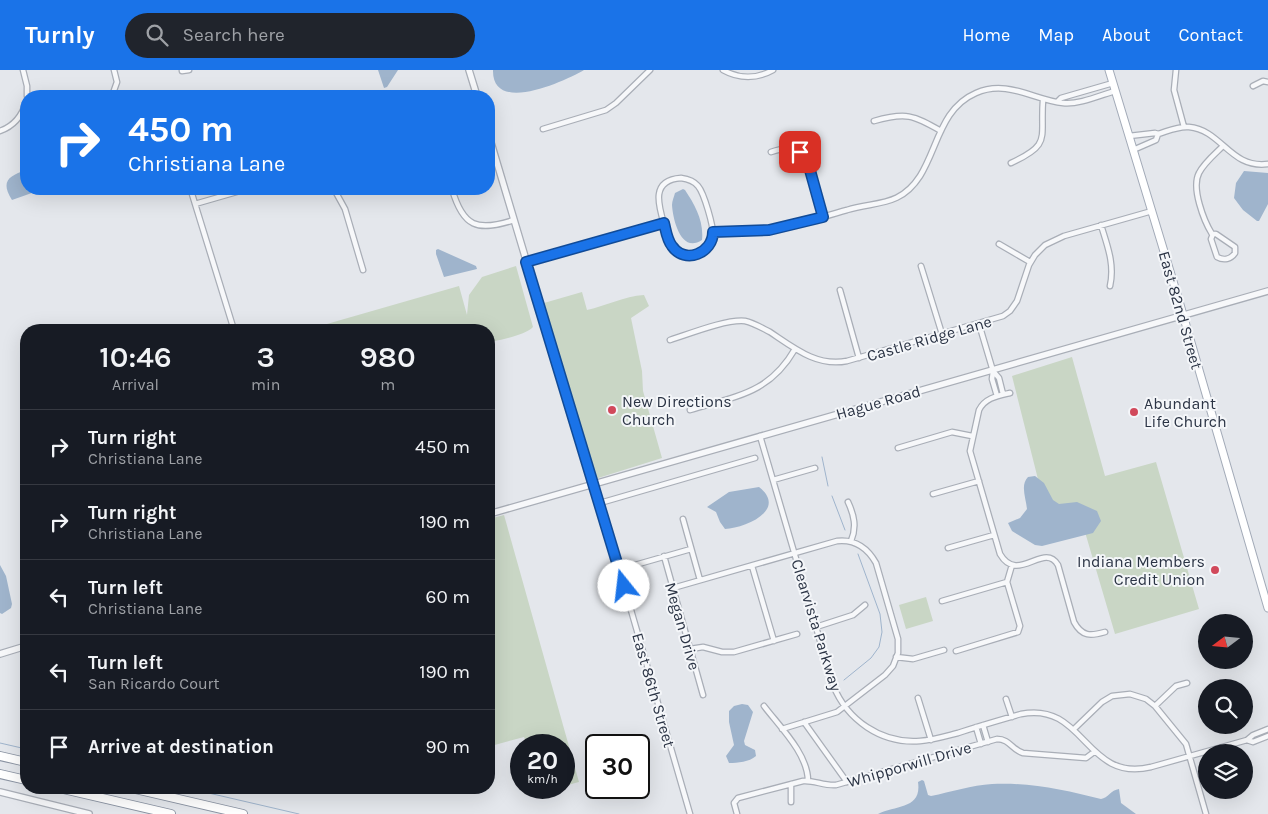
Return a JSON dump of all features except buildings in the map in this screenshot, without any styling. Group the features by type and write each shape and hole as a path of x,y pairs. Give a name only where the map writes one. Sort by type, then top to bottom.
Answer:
{"highway":[{"path":"0,756 20,761"},
{"path":"0,774 20,779"},
{"path":"84,794 171,814"},
{"path":"157,794 242,814"}],"main road":[{"name":"East 82nd Street","path":"1109,70 1268,608"}],"street":[{"path":"23,70 27,90"},
{"path":"114,70 116,80 115,90"},
{"path":"182,70 190,70"},
{"path":"469,70 475,90"},
{"path":"542,129 606,110 616,103 650,70"},
{"path":"723,70 734,75 750,77 773,70"},
{"path":"1176,70 1174,90 1184,127"},
{"path":"1253,86 1263,81 1268,82"},
{"path":"1058,101 1061,98 1114,87"},
{"path":"713,232 769,230 849,209 886,202 906,191 920,175 948,117 956,106 969,96 982,90 995,88 1012,89 1044,100 1062,103 1076,102 1114,87"},
{"path":"1011,164 1030,154 1041,140 1044,127 1044,100"},
{"path":"0,131 15,122 20,116"},
{"path":"874,121 894,116 908,116 919,119 941,131"},
{"path":"1128,136 1158,134 1184,127 1203,131 1245,162 1259,165 1268,164"},
{"path":"1133,150 1156,140 1158,134"},
{"path":"1212,234 1216,234 1234,247 1233,256 1223,260 1217,257 1211,238 1212,234 1207,225 1196,190 1196,180 1201,170 1222,146"},
{"path":"771,152 789,148 803,155 808,163 823,217"},
{"name":"East 86th Street","path":"495,156 600,503 690,814"},
{"path":"675,178 684,178 692,181 699,187 713,232 711,242 704,251 695,255 679,253 672,247 658,204 658,194 662,188 675,178"},
{"path":"192,195 232,324"},
{"path":"195,204 226,195"},
{"path":"337,195 345,209 364,270"},
{"path":"454,195 458,208 473,223 490,226 514,220"},
{"name":"Castle Ridge Lane","path":"670,340 730,323 744,321 762,328 812,359 826,362 842,362 859,358 1001,317 1013,308 1030,262 1041,248 1055,239 1152,211"},
{"path":"526,262 664,223"},
{"path":"1101,225 1112,262 1110,286"},
{"path":"999,244 1030,262"},
{"path":"921,266 942,334"},
{"path":"840,290 859,358"},
{"name":"Hague Road","path":"495,512 1268,291"},
{"path":"979,324 993,371 992,379 997,396"},
{"path":"690,410 744,394 762,386 780,372 795,349"},
{"path":"993,371 999,378 1004,394"},
{"path":"1010,393 989,399 982,404 972,436 970,451 1001,557 1012,565 1023,565 1044,557 1055,559 1078,629 1090,636 1105,632"},
{"path":"898,448 952,432 972,436"},
{"name":"Clearvista Parkway","path":"760,436 834,687 844,706 858,722 882,736 908,741 931,740 1028,713 1045,713 1060,719 1074,728 1094,752 1111,764 1135,770 1247,740 1252,735 1268,729"},
{"path":"600,503 755,458"},
{"path":"773,480 815,468"},
{"path":"933,494 979,481"},
{"path":"848,502 855,525 851,541"},
{"path":"683,519 700,580"},
{"path":"948,548 994,536"},
{"path":"673,588 837,541 851,541 861,545 869,552 876,563 898,639 893,666 885,675 832,714 782,729"},
{"path":"635,565 691,549"},
{"name":"Megan Drive","path":"664,556 703,695"},
{"path":"956,651 1014,634 1019,630 1020,626 1007,582 1012,565"},
{"path":"752,566 774,641"},
{"path":"942,601 1007,582"},
{"path":"816,626 853,615 866,605"},
{"path":"690,648 703,647 722,652 732,652 798,634"},
{"path":"0,654 20,648"},
{"path":"896,657 917,658 944,650"},
{"path":"1155,706 1176,686 1187,683"},
{"path":"1074,728 1102,702 1117,694 1139,696 1155,706 1186,744 1206,814"},
{"path":"918,698 931,740"},
{"path":"1006,699 1012,717"},
{"path":"764,706 804,759 808,780"},
{"path":"804,722 847,782"},
{"path":"984,725 988,742"},
{"path":"976,727 981,744"},
{"name":"Clearvista Parkway","path":"1247,740 1253,742 1268,736"},
{"name":"Whipporwill Drive","path":"737,814 734,803 736,799 808,780 828,786 847,782 1000,739 1006,740 1023,753 1086,758 1094,752"},
{"path":"791,784 791,802"},
{"path":"0,792 89,814"}],"green space":[{"path":"516,266 533,327 530,330 495,341 495,324 327,324 459,286 467,315 469,295 482,277"},
{"path":"582,292 587,310 629,297 644,295 649,306 631,318 642,371 643,391 662,458 595,479 544,303"},
{"path":"1072,357 1105,476 1156,462 1199,609 1115,634 1085,532 1045,507 1012,376"},
{"path":"504,515 566,734 510,734 510,741 495,745 495,517"},
{"path":"926,597 933,621 906,629 899,605"},
{"path":"575,768 579,782 575,783"}],"water":[{"path":"378,70 398,70 387,87 384,88"},
{"path":"493,70 584,70 547,87 516,93 504,91 496,83"},
{"path":"1244,171 1268,173 1268,204 1259,221 1243,210 1234,198 1236,183"},
{"path":"20,173 20,195 26,195 12,200 8,194 7,184 8,180"},
{"path":"683,189 695,207 702,226 702,240 695,243 689,243 684,239 674,219 673,199 675,193"},
{"path":"438,249 476,266 477,269 444,277 436,254"},
{"path":"1035,476 1044,483 1053,500 1059,504 1077,502 1097,511 1101,521 1093,533 1042,546 1035,545 1012,531 1008,523 1020,518 1027,509 1024,484 1028,477"},
{"path":"759,487 767,495 769,503 766,510 760,516 743,525 725,529 716,512 707,507 729,492"},
{"path":"0,565 6,576 12,604 11,608 2,614 0,613"},
{"path":"748,705 753,712 744,741 745,745 755,750 756,756 747,761 729,763 726,756 734,745 729,722 729,711 734,706"},
{"path":"922,780 928,795 931,796 992,784 1020,784 1047,787 1101,799 1119,789 1121,803 1136,814 878,814 912,802 918,791 918,782"}],"waterway":[{"path":"822,457 828,486"},
{"path":"832,496 845,530"},
{"path":"844,680 871,658 879,647 882,632 880,614 858,554"},
{"path":"0,743 20,748"},
{"path":"213,794 299,814"}],"place":[{"name":"New Directions Church","path":"612,410"},
{"name":"Abundant Life Church","path":"1134,412"},
{"name":"Indiana Members Credit Union","path":"1215,570"}],"route":[{"path":"624,586 526,262 664,223 672,247 679,253 693,255 704,251 711,242 713,232 769,230 823,217 808,163 800,152"}]}
